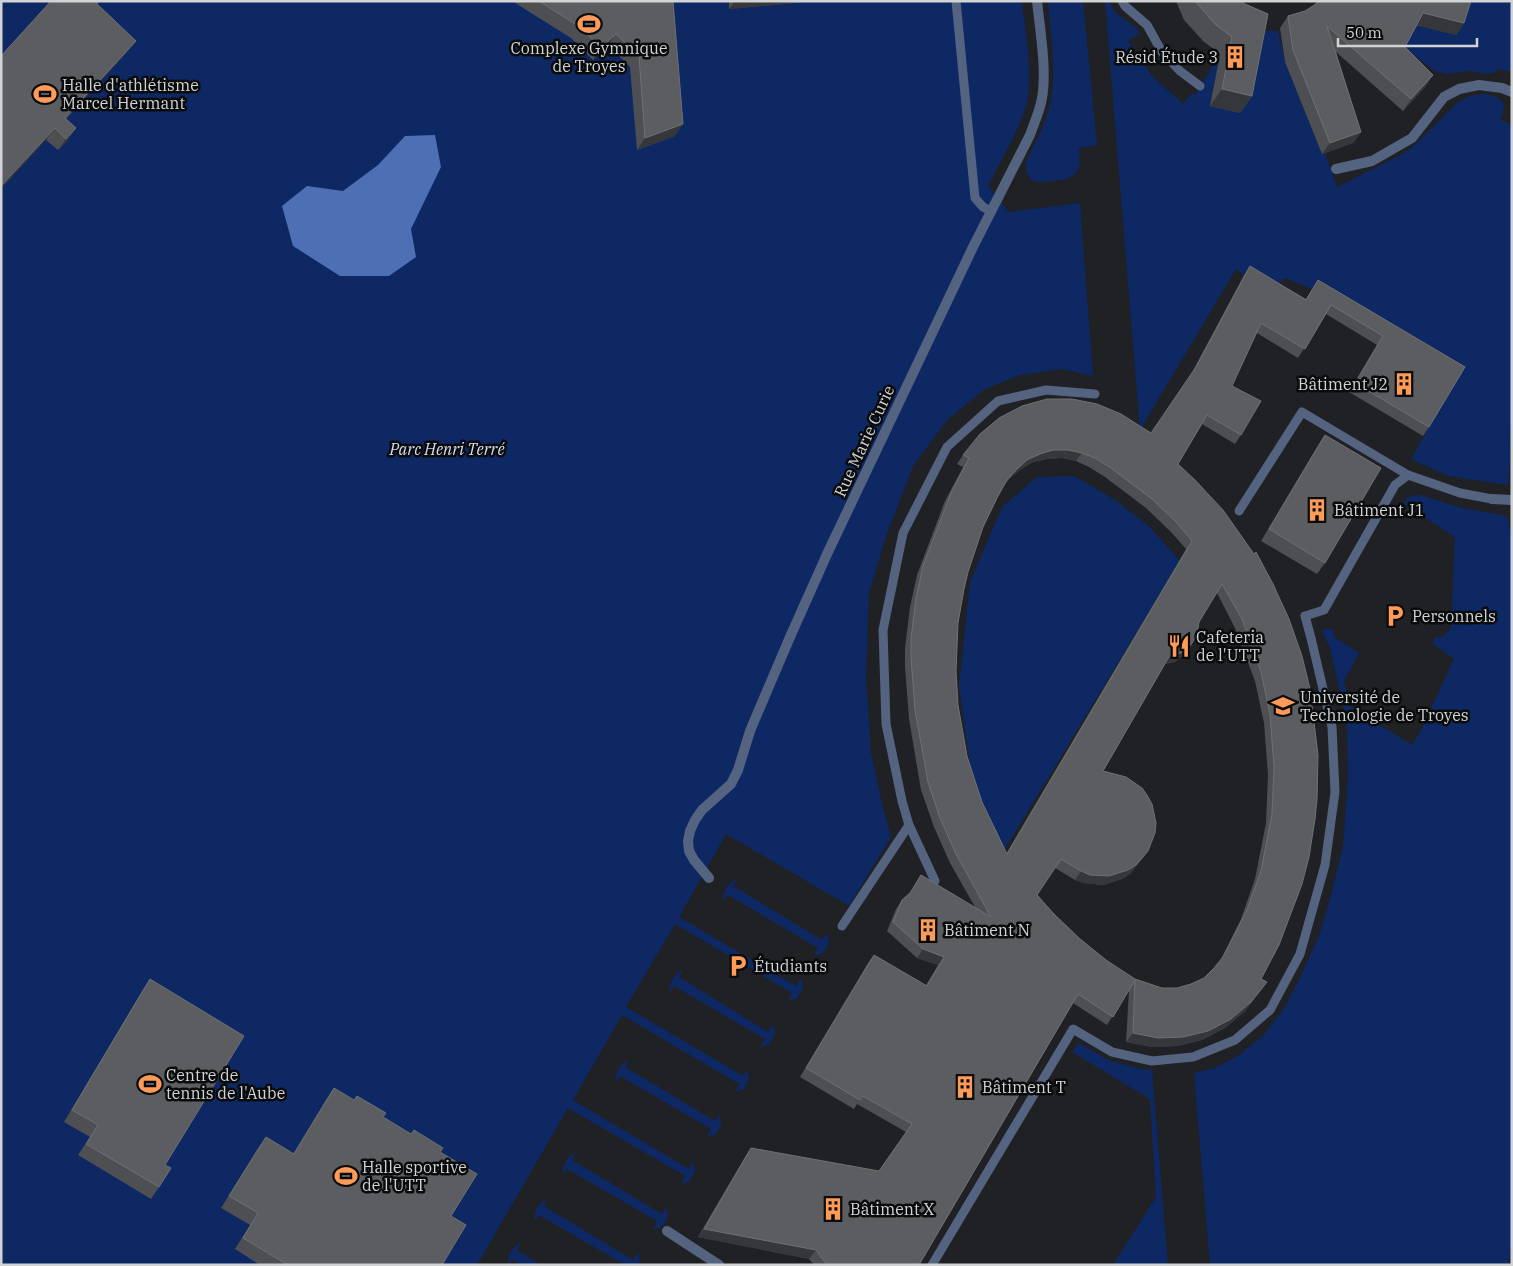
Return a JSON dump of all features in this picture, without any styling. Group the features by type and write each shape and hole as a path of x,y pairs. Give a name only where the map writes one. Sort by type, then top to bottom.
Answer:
{"street":[{"name":"Rue Marie Curie","path":"709,878 689,851 690,830 702,810 731,784 738,770 750,731 868,466 1030,135 1042,99 1044,80 1038,1"},
{"path":"1336,169 1372,161 1412,138 1444,97 1458,89 1479,84 1502,88 1512,92"},
{"path":"1492,499 1512,500"},
{"path":"666,1232 719,1265"}],"lane":[{"path":"956,1 975,198 983,207 991,212"},
{"path":"1122,1 1146,25 1162,52 1180,71 1200,86"},
{"path":"935,881 910,825 902,801 886,724 883,630 903,533 946,447 998,400 1046,390 1095,394"},
{"path":"1239,511 1302,412 1408,475 1460,493 1492,499"},
{"path":"932,1265 1073,1029 1112,1052 1152,1061 1193,1057 1235,1040 1270,1010 1300,954 1325,865 1335,792 1332,727 1312,638 1304,616 1324,610 1395,485 1408,475"},
{"path":"842,926 910,825"}],"green space":[{"name":"Parc Henri Terré","path":"1,1 1022,1 1029,65 1027,102 1015,133 988,186 1009,212 1080,203 1093,376 1062,369 1020,375 985,389 947,420 913,466 886,536 869,593 866,676 871,753 891,837 849,906 726,834 679,917 796,986 801,978 803,988 797,998 788,1001 792,993 675,924 626,1007 743,1076 747,1069 749,1079 744,1089 735,1092 739,1084 622,1015 573,1100 689,1169 693,1161 695,1171 690,1181 681,1184 685,1176 568,1108 477,1265 1,1265"},
{"path":"1048,1 1083,1 1097,145 1079,148 1079,166 1072,177 1036,182 1028,174 1026,162 1039,136 1052,96 1053,55"},
{"path":"1105,1 1110,1 1115,11 1137,29 1140,33 1128,41 1152,76 1183,104 1192,93 1196,95 1220,55 1210,106 1258,31 1278,31 1285,62 1322,154 1325,153 1337,187 1401,155 1417,143 1457,103 1469,96 1484,94 1494,96 1503,102 1504,111 1500,119 1512,125 1512,391 1508,485 1448,476 1411,459 1458,376 1312,289 1285,278 1278,284 1244,275 1236,269 1140,430"},
{"path":"1465,1 1512,1 1512,72 1498,69 1487,74 1469,71 1446,74 1435,71 1403,47 1415,25"},
{"path":"1074,476 1112,498 1149,526 1180,561 1003,852 972,778 959,687 970,582 1002,507 1037,477"},
{"path":"1420,495 1462,508 1507,516 1512,537 1512,1245 1508,1265 1210,1265 1194,1073 1215,1068 1239,1055 1262,1037 1283,1010 1319,936 1343,846 1348,777 1347,722 1330,648 1323,629 1333,629 1334,637 1359,653 1344,681 1350,707 1412,745 1421,730 1454,659 1432,643 1436,636 1440,638 1451,628 1455,537 1404,504 1407,498"},
{"path":"737,879 733,886 822,940 827,933 829,943 823,953 814,956 818,948 728,895 723,902 726,888"},
{"path":"683,970 679,977 768,1032 773,1024 775,1034 770,1044 760,1047 765,1039 674,986 670,993 672,979"},
{"path":"1079,1043 1108,1060 1152,1070 1168,1265 1113,1265 1156,1197 1150,1099 1072,1052"},
{"path":"629,1060 625,1067 715,1121 720,1114 721,1124 716,1134 707,1137 711,1129 620,1076 616,1083 618,1069"},
{"path":"575,1153 572,1160 662,1214 666,1207 668,1216 663,1226 653,1230 657,1221 567,1169 563,1175 565,1162"},
{"path":"547,1199 544,1206 633,1260 638,1252 640,1262 638,1265 625,1265 539,1215 534,1221 537,1208"},
{"path":"521,1243 517,1250 541,1265 521,1265 512,1259 508,1265 508,1258 511,1252"}],"shaded area":[{"path":"435,135 441,167 411,229 416,257 389,276 340,276 293,246 282,206 307,186 343,191 378,165 405,136"}],"building":[{"name":"Halle d'athlétisme Marcel Hermant","path":"51,1 97,1 96,3 136,41 65,118 76,128 66,139 55,128 1,186 1,56"},
{"path":"539,1 673,1 683,124 645,138 639,56 616,34 601,48 580,27"},
{"path":"1195,1 1241,1 1268,14 1252,96 1222,89 1232,37 1215,24"},
{"path":"1319,1 1471,1 1464,23 1423,13 1405,47 1433,75 1411,99 1327,26 1361,132 1330,143 1293,50 1288,16 1305,11"},
{"path":"1250,266 1306,300 1318,280 1465,367 1429,427 1355,383 1383,336 1331,305 1305,349 1261,323 1232,386 1261,401 1241,435 1207,415 1178,464 1223,510 1254,554 1256,552 1289,619 1302,656 1310,689 1318,755 1315,819 1309,857 1302,884 1279,945 1261,979 1267,982 1251,1002 1231,1019 1208,1031 1183,1037 1158,1038 1133,1033 1135,980 1113,1017 1078,994 919,1265 827,1265 816,1250 704,1229 751,1148 879,1171 912,1124 863,1096 860,1100 806,1068 874,955 927,986 944,957 923,949 893,922 902,900 910,893 921,875 991,917 956,854 940,818 928,782 915,710 911,657 911,639 916,598 923,566 951,493 969,458 963,455 980,434 999,418 1022,406 1047,399 1072,399 1097,404 1121,414 1151,433 1196,367","holes":["1053,450 1068,450 1082,453 1095,458 1111,468 1152,499 1177,523 1192,541 1007,854 982,802 967,756 958,705 956,671 958,623 968,572 983,527 998,496 1007,480 1027,460","1222,584 1242,619 1261,672 1270,715 1274,767 1272,814 1261,871 1247,910 1223,957 1204,978 1177,988 1162,988 1135,979 1106,960 1079,938 1037,895 1061,859 1090,875 1109,876 1128,870 1136,865 1148,851 1155,833 1156,823 1152,804 1147,795 1142,788 1126,777 1103,771 1170,655 1181,653 1194,640 1199,622"]},
{"name":"Bâtiment J1","path":"1325,435 1381,468 1325,563 1269,529"},
{"name":"Centre de tennis de l'Aube","path":"150,979 244,1036 165,1165 171,1168 159,1187 86,1144 98,1125 72,1110"},
{"name":"Halle sportive de l'UTT","path":"334,1088 354,1100 357,1096 386,1113 383,1117 411,1134 414,1130 443,1148 440,1152 477,1174 451,1216 466,1225 442,1265 288,1265 243,1238 258,1213 229,1196 266,1137 294,1154"}],"place":[{"name":"Complexe Gymnique de Troyes","path":"589,24"},
{"name":"Résid Étude 3","path":"1235,57"},
{"name":"Halle d'athlétisme Marcel Hermant","path":"45,94"},
{"name":"Bâtiment J2","path":"1404,384"},
{"name":"Bâtiment J1","path":"1317,510"},
{"name":"Personnels","path":"1395,616"},
{"name":"Cafeteria de l'UTT","path":"1179,646"},
{"name":"Université de Technologie de Troyes","path":"1283,706"},
{"name":"Bâtiment N","path":"928,930"},
{"name":"Étudiants","path":"738,966"},
{"name":"Centre de tennis de l'Aube","path":"150,1084"},
{"name":"Bâtiment T","path":"965,1087"},
{"name":"Halle sportive de l'UTT","path":"346,1176"},
{"name":"Bâtiment X","path":"833,1209"}]}
